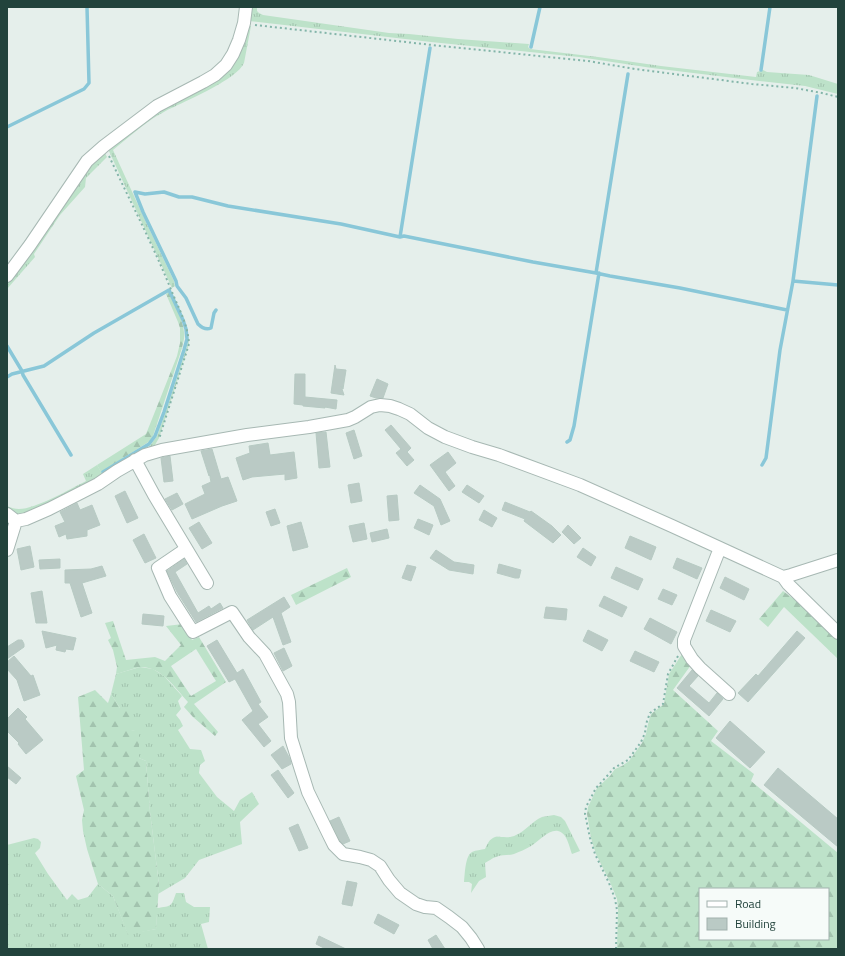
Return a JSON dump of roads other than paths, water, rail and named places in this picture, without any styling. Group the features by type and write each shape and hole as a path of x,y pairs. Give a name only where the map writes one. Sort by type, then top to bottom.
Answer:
{"street":[{"path":"7,276 87,161 104,146 157,106 203,82 226,65 239,40 244,23 246,7"},
{"path":"7,550 11,517 26,519 49,509 98,484 145,455 162,450 247,435 348,420 371,406 380,405 390,406 410,414 428,428 445,437 499,455 580,486 783,577 792,588 838,633"},
{"path":"135,460 207,584"},
{"path":"720,548 684,640 684,646 692,660 729,694"},
{"path":"186,549 158,568 170,596 193,632 232,612 249,637 265,654 287,694 292,738 301,770 308,792 334,845 343,854 371,860 380,866 400,893 416,904 436,908 450,917 462,927 478,949"},
{"path":"783,577 838,560"}],"waterway":[{"path":"7,127 84,89 89,83 87,7"},
{"path":"531,47 540,7"},
{"path":"761,70 770,7"},
{"path":"400,237 430,48"},
{"path":"596,273 628,74"},
{"path":"762,465 766,458 780,350 793,281 817,96"},
{"path":"135,192 145,194 164,192 179,197 192,197 228,206 341,224 400,237 404,236 533,262 680,288 787,310"},
{"path":"135,192 177,286 186,298 198,324 207,329 211,328 216,310"},
{"path":"567,442 570,440 574,426 599,273"},
{"path":"793,281 838,285"},
{"path":"7,377 12,374 44,366 94,333 169,290 183,320 187,339 164,412 155,436 149,444 103,472"},
{"path":"7,346 71,455"}]}
